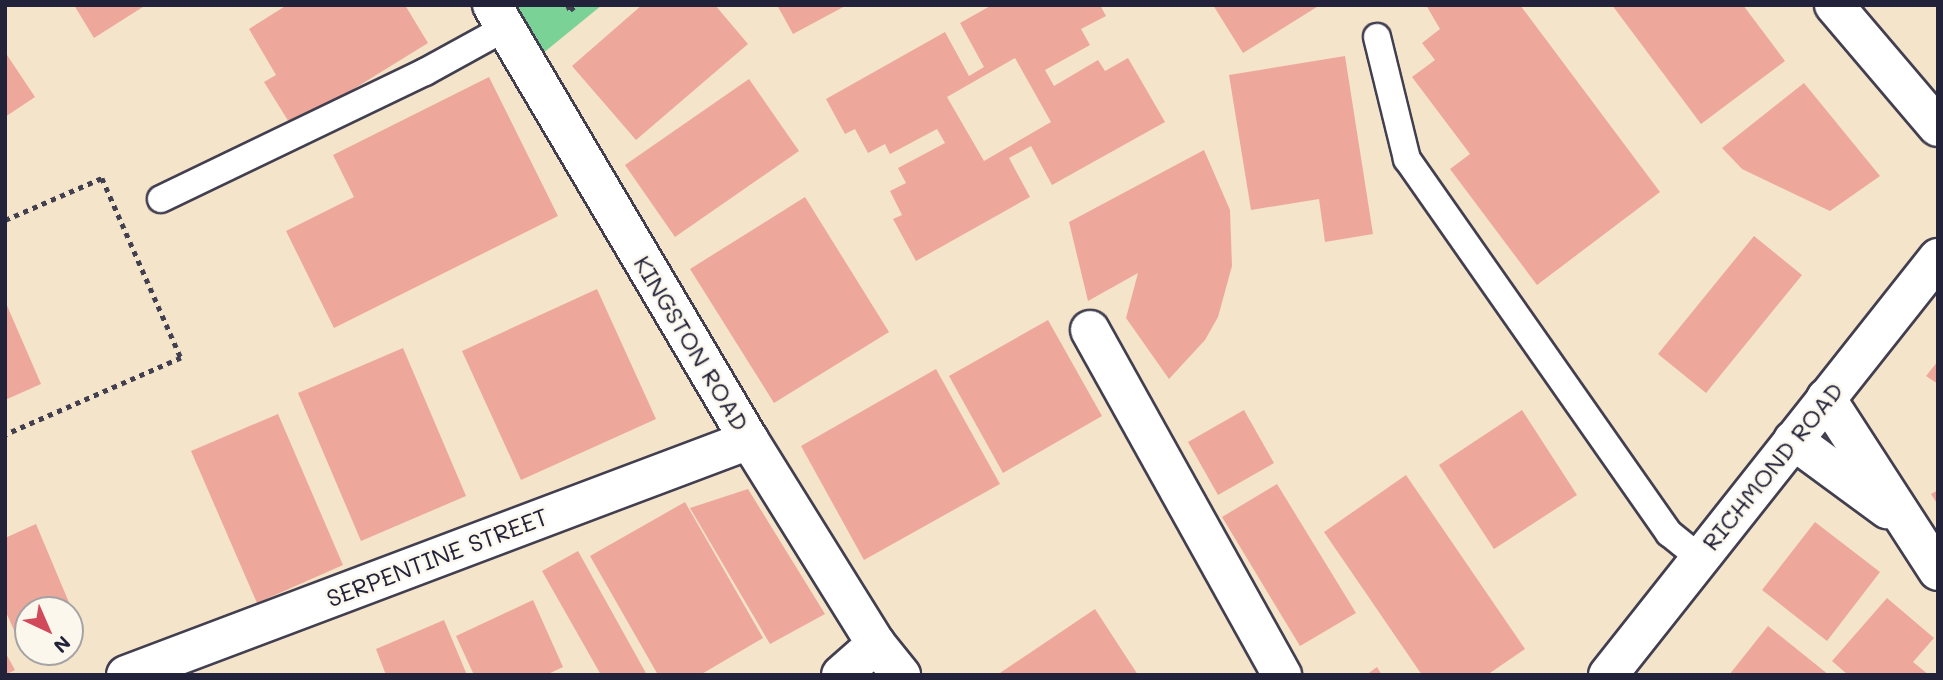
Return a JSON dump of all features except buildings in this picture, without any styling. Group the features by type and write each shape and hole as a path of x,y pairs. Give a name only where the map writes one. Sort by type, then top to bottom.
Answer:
{"street":[{"path":"1834,5 1938,127"},
{"name":"KINGSTON ROAD","path":"498,16 749,440 876,644 901,675"},
{"name":"RICHMOND ROAD","path":"1608,675 1938,258"},
{"path":"1090,330 1282,675"},
{"path":"1826,398 1938,571"},
{"name":"SERPENTINE STREET","path":"126,675 749,440"},
{"path":"1793,440 1909,524"},
{"path":"841,675 876,644"}],"lane":[{"path":"161,199 425,72 498,16"},
{"path":"1377,37 1407,159 1669,533 1699,557"}],"path":[{"path":"568,5 570,10 576,5"},
{"path":"5,220 102,178 181,358 5,435"}],"green space":[{"path":"512,5 602,5 542,54"}]}
